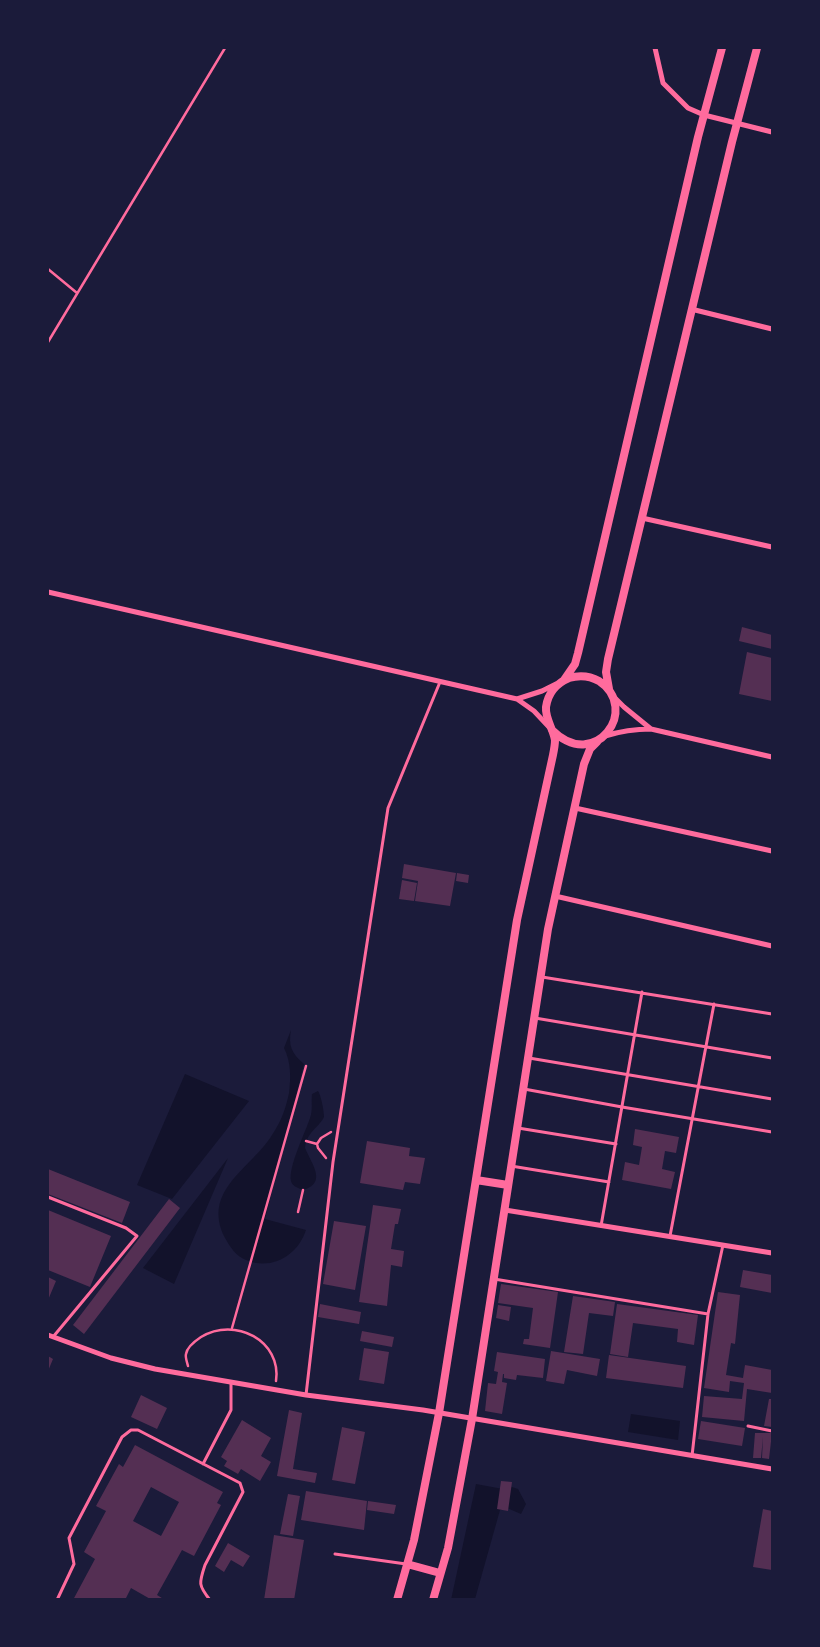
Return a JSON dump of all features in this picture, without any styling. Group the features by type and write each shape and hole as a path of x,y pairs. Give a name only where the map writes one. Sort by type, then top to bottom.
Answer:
{"street":[{"path":"655,48 663,83 688,108 772,132"},
{"path":"397,1600 414,1540 439,1413 517,920 554,755 555,741 547,719 546,707 549,696 555,687 564,680 575,664 578,653 704,114 722,48"},
{"path":"433,1600 448,1548 472,1419 534,1018 555,896 584,764 590,749 612,726 615,714 615,704 607,682 608,658 737,123 757,48"},
{"path":"692,309 772,329"},
{"path":"642,518 772,547"},
{"path":"48,592 517,699 534,712 561,738 572,744 583,745 595,742 602,737 617,732 652,729 772,757"},
{"path":"517,699 542,691 574,676 585,676 595,679 604,685 624,707 652,729"},
{"path":"575,808 772,851"},
{"path":"555,896 772,946"},
{"path":"476,1180 508,1185"},
{"path":"504,1210 772,1253"},
{"path":"50,1336 111,1358 155,1369 275,1390 439,1413 772,1469"},
{"path":"407,1564 440,1573"}],"lane":[{"path":"306,1394 333,1162 388,808 440,682"},
{"path":"541,976 772,1014"},
{"path":"601,1226 642,992"},
{"path":"670,1237 714,1004"},
{"path":"534,1018 772,1058"},
{"path":"528,1058 772,1099"},
{"path":"523,1089 622,1108 772,1132"},
{"path":"517,1128 616,1144"},
{"path":"511,1166 609,1182"},
{"path":"48,1197 126,1228 137,1236 50,1336"},
{"path":"692,1456 708,1314 723,1245"},
{"path":"494,1279 708,1314"},
{"path":"202,1464 231,1410 231,1383"},
{"path":"748,1426 772,1431"},
{"path":"57,1600 74,1564 69,1538 122,1437 130,1430 138,1430 240,1484 244,1492 205,1565 200,1585 202,1592 210,1600"},
{"path":"335,1554 407,1564"}],"path":[{"path":"48,342 225,48"},
{"path":"48,269 77,293"},
{"path":"232,1328 306,1066"},
{"path":"317,1144 327,1134 338,1130"},
{"path":"306,1141 317,1144 324,1156 333,1162"},
{"path":"298,1212 303,1190"},
{"path":"189,1374 186,1354 190,1346 215,1329 232,1328 256,1338 268,1349 274,1359 277,1371 275,1390"}],"shaded area":[{"path":"291,1030 290,1041 292,1049 296,1057 304,1064 265,1219 306,1230 297,1247 283,1258 274,1262 256,1263 239,1256 229,1245 219,1221 219,1206 224,1193 232,1181 263,1147 283,1115 290,1081 289,1064 284,1048"},
{"path":"185,1074 249,1101 172,1199 137,1185"},
{"path":"318,1091 324,1117 310,1134 305,1148 314,1166 316,1178 315,1183 311,1187 303,1190 296,1187 291,1181 292,1167 311,1115 312,1094"},
{"path":"228,1158 174,1284 143,1268"},
{"path":"631,1414 680,1421 678,1440 628,1432"},
{"path":"476,1484 503,1489 512,1487 518,1489 526,1504 521,1514 507,1508 500,1510 475,1599 451,1600"}],"building":[{"path":"742,627 772,635 772,649 739,641"},
{"path":"747,652 772,658 772,701 739,694"},
{"path":"404,864 456,873 450,906 415,901 418,881 402,878"},
{"path":"457,873 469,875 468,883 456,881"},
{"path":"402,880 417,883 414,901 399,899"},
{"path":"635,1129 679,1137 676,1153 665,1151 662,1169 675,1172 671,1189 622,1180 625,1162 639,1165 642,1147 633,1145"},
{"path":"367,1141 410,1148 409,1156 425,1158 420,1184 405,1182 403,1190 360,1183"},
{"path":"48,1169 130,1202 122,1223 48,1194"},
{"path":"169,1199 180,1208 84,1334 73,1325"},
{"path":"373,1205 401,1209 398,1224 395,1224 391,1249 404,1251 402,1267 391,1265 387,1306 359,1302"},
{"path":"48,1210 111,1236 90,1287 48,1270"},
{"path":"334,1221 366,1226 355,1290 323,1284"},
{"path":"743,1270 772,1275 772,1293 740,1287"},
{"path":"48,1277 56,1281 48,1300"},
{"path":"501,1284 558,1292 550,1348 523,1344 524,1339 529,1339 533,1308 498,1303"},
{"path":"718,1292 740,1295 735,1344 731,1343 726,1375 743,1378 745,1365 772,1370 772,1393 747,1389 744,1421 702,1417 704,1396 742,1399 744,1383 730,1381 729,1392 704,1388"},
{"path":"573,1296 615,1302 613,1316 589,1313 583,1354 564,1352"},
{"path":"320,1304 361,1312 359,1324 318,1317"},
{"path":"617,1304 698,1315 694,1345 677,1342 678,1329 633,1323 628,1357 610,1354"},
{"path":"498,1305 511,1307 509,1321 496,1318"},
{"path":"362,1331 394,1337 392,1347 360,1341"},
{"path":"364,1348 389,1352 384,1384 359,1380"},
{"path":"551,1351 600,1359 597,1376 567,1370 564,1384 546,1381"},
{"path":"497,1352 545,1359 543,1378 517,1375 516,1380 504,1378 503,1374 502,1382 507,1383 502,1414 485,1411 488,1383 496,1384 498,1372 494,1371"},
{"path":"609,1355 686,1366 683,1388 606,1378"},
{"path":"48,1356 53,1359 48,1371"},
{"path":"141,1395 167,1408 157,1429 131,1417"},
{"path":"769,1399 772,1399 772,1427 764,1426"},
{"path":"289,1410 302,1413 293,1469 317,1473 315,1483 277,1476"},
{"path":"242,1420 271,1438 261,1456 271,1462 260,1481 241,1469 238,1474 224,1466 227,1461 221,1457"},
{"path":"701,1421 745,1428 742,1446 698,1439"},
{"path":"342,1427 365,1432 355,1484 332,1480"},
{"path":"755,1433 772,1433 769,1459 762,1458 763,1437 761,1458 753,1458"},
{"path":"135,1445 223,1492 217,1503 221,1505 194,1556 182,1550 157,1595 165,1600 152,1600 131,1588 125,1600 73,1600 95,1559 84,1552 106,1511 96,1506 119,1464 123,1467","holes":["151,1487 179,1502 161,1536 133,1521"]},
{"path":"501,1481 512,1482 508,1511 497,1509"},
{"path":"306,1491 367,1501 364,1530 301,1520"},
{"path":"288,1494 300,1496 293,1536 280,1534"},
{"path":"368,1501 396,1505 394,1514 367,1510"},
{"path":"763,1509 772,1511 772,1570 753,1567"},
{"path":"274,1535 304,1540 294,1600 264,1600"},
{"path":"228,1543 250,1556 243,1567 231,1560 224,1572 215,1566"}]}
